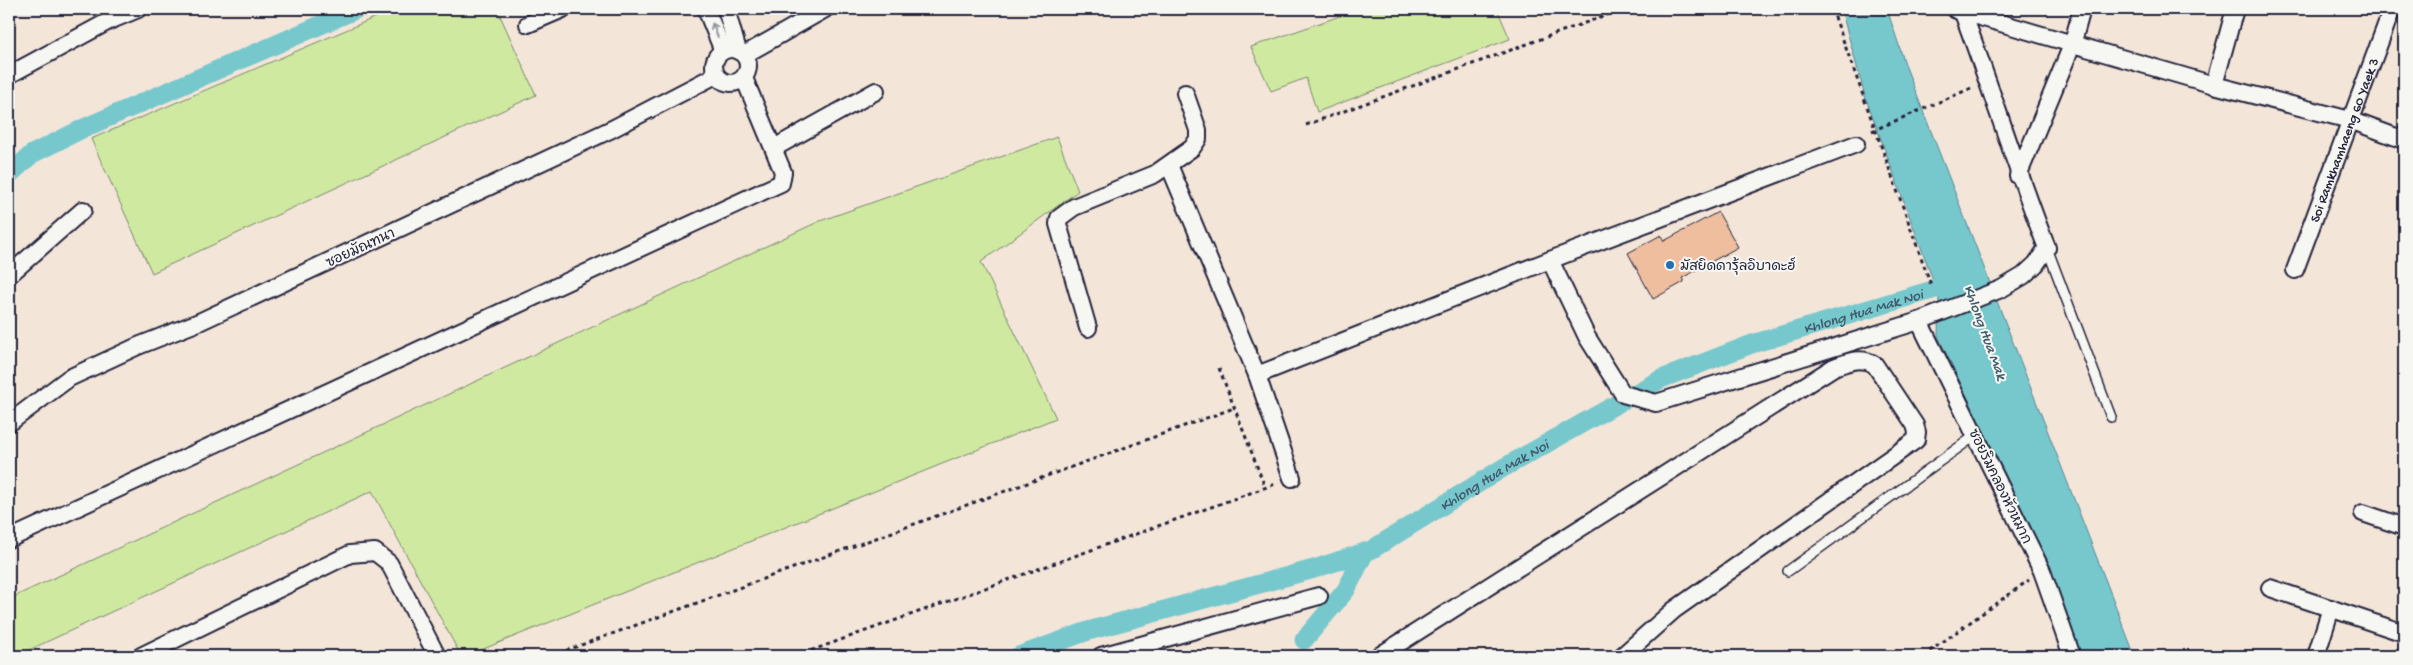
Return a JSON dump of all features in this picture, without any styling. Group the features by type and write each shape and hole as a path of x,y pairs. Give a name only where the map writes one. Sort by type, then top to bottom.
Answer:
{"street":[{"path":"9,75 109,21 138,9"},
{"path":"528,24 563,9"},
{"path":"9,539 772,189 781,183 783,172 744,78 748,64 735,52 706,9"},
{"path":"726,9 735,52"},
{"path":"744,78 735,83 724,82 716,75 714,63 825,9"},
{"path":"2018,176 2072,45 2082,9"},
{"path":"2214,85 2235,9"},
{"name":"Soi Ramkhamhaeng 60 Yaek 3","path":"2295,270 2392,9"},
{"path":"1958,11 2214,85 2350,120 2404,140"},
{"path":"1550,260 1587,337 1623,394 1656,403 1924,319 2000,289 2023,276 2036,264 2047,248 2018,176 1989,81 1958,11"},
{"name":"ซอยมัณฑนา","path":"9,423 69,378 138,346 199,322 594,137 716,75"},
{"path":"774,148 876,91"},
{"path":"1088,328 1058,224 1059,218 1074,207 1155,174 1169,166 1192,148 1198,139 1198,130 1184,93"},
{"path":"1257,375 1550,260 1856,144"},
{"path":"1169,166 1257,375 1292,478"},
{"path":"9,275 83,210"},
{"name":"ซอยริมคลองหัวหมาก","path":"1924,319 1976,436 2042,571 2072,656"},
{"path":"1379,656 1834,367 1861,360 1875,365 1914,425 1917,432 1916,440 1674,610 1622,656"},
{"path":"2363,513 2404,527"},
{"path":"141,656 350,554 375,552 389,563 437,656"},
{"path":"2270,588 2404,633"},
{"path":"1102,656 1319,596"},
{"path":"2316,656 2331,608"}],"lane":[{"path":"2047,248 2111,417"},
{"path":"1788,571 1976,436"}],"path":[{"path":"1306,125 1623,9"},
{"path":"1832,9 1931,285"},
{"path":"1877,129 1929,105 1989,81"},
{"path":"1219,368 1265,487"},
{"path":"551,656 1234,408"},
{"path":"796,656 1292,478"},
{"path":"1923,656 2042,571"}],"green space":[{"path":"395,9 497,9 536,95 152,273 91,139"},
{"path":"1360,9 1497,9 1510,39 1317,112 1306,78 1271,91 1251,47"},
{"path":"1057,137 1078,191 981,262 1056,418 466,656 461,656 372,491 16,656 9,656 9,599 820,221"}],"water":[{"name":"Khlong Hua Mak","path":"1841,9 1887,9 1906,67 2135,656 2078,656 2048,566 1938,336 1939,296 1865,96"}],"building":[{"name":"มัสยิดดารุ้ลอิบาดะฮ์","path":"1718,212 1738,247 1682,278 1684,282 1653,299 1628,253 1661,235 1664,241"}],"waterway":[{"path":"9,175 32,154 84,128 357,9"},
{"name":"Khlong Hua Mak Noi","path":"1019,656 1088,631 1314,569 1371,550 1503,468 1661,379 1752,344 1959,282"},
{"path":"1304,640 1346,590 1365,552"}],"place":[{"name":"มัสยิดดารุ้ลอิบาดะฮ์","path":"1670,265"}]}
